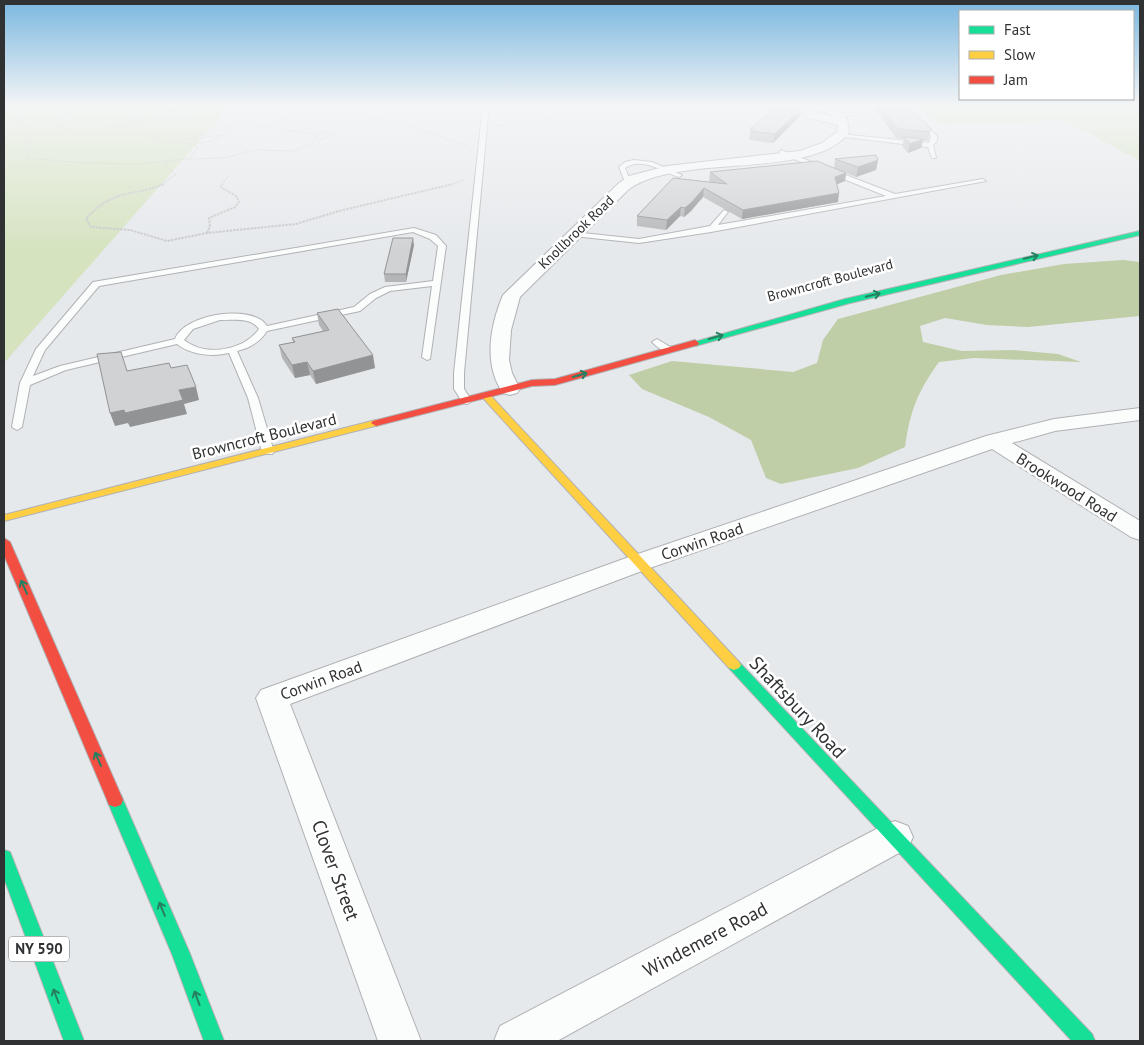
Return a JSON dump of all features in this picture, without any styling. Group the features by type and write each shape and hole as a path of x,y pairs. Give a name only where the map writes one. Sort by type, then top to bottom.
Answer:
{"main road":[{"name":"Browncroft Boulevard","path":"4,518 532,383 556,382 927,282 1140,233"},
{"name":"Browncroft Boulevard","path":"532,383 546,373 555,370 916,273"},
{"name":"Shaftsbury Road","path":"486,396 638,563 1086,1041"},
{"path":"4,542 181,954 214,1041"},
{"name":"NY 590","path":"4,857 74,1041"}],"street":[{"name":"Knollbrook Road","path":"510,389 501,370 500,360 508,304 515,291 628,182 787,154"},
{"name":"Corwin Road","path":"272,698 638,563 994,441 1054,425 1140,414"},
{"name":"Brookwood Road","path":"994,441 1140,532"},
{"name":"Clover Street","path":"272,698 400,1041"},
{"name":"Windemere Road","path":"515,1041 896,837"}],"lane":[{"path":"467,400 459,389 459,373 480,154"},
{"path":"787,154 893,196"},
{"path":"628,182 622,167 626,163 653,165 673,173"},
{"path":"573,234 639,241 711,230 983,181"},
{"path":"711,230 724,212"},
{"path":"17,427 25,383 41,349 96,284 115,279 414,230 433,236 442,246 427,357"},
{"path":"25,383 63,368 179,341 192,350 203,352 232,350 255,341 264,329 357,308 388,289 437,283"},
{"path":"179,341 180,335 190,327 220,317 245,317 261,324 264,329"},
{"path":"657,342 669,350"},
{"path":"232,350 253,398 268,452"}],"path":[{"path":"27,154 26,156 29,158 70,163 128,164 224,158 240,154"},
{"path":"187,159 193,154"},
{"path":"173,160 164,166 176,174 172,179 156,188 117,195 91,213 86,219 87,224 91,227 130,230 167,240 207,233 296,224 339,211 438,189 478,176"},
{"path":"207,233 210,226 210,218 235,207 240,202 236,196 222,188 222,182 228,175"}],"green space":[{"path":"4,154 188,154 4,363"},
{"path":"1127,154 1140,154 1140,161"},
{"path":"1123,260 1140,262 1140,316 1028,327 987,325 945,318 920,326 923,342 962,351 1013,350 1058,354 1081,362 974,358 939,362 920,392 912,412 905,447 858,468 781,484 766,478 751,440 709,417 642,389 629,375 672,361 793,372 817,363 823,340 838,319 1001,275 1064,264"}],"building":[{"path":"876,155 878,160 858,167 835,159"},
{"path":"817,161 846,173 835,177 839,193 743,210 704,188 692,202 685,208 681,207 667,220 637,216 673,178 727,184 710,172"},
{"path":"393,238 413,238 406,274 384,274"},
{"path":"338,309 373,355 313,371 307,362 292,365 279,345 295,342 292,338 329,330 317,313"},
{"path":"121,352 127,371 169,363 171,368 187,365 196,387 179,390 183,400 125,413 124,410 110,413 97,354"}],"traffic: fast":[{"path":"695,343 848,301 1140,233"},
{"path":"734,665 1085,1041"},
{"path":"115,800 181,954 214,1041"},
{"path":"4,857 74,1041"}],"traffic: slow":[{"path":"486,396 734,665"},
{"path":"4,518 376,423"}],"traffic: jam":[{"path":"376,423 532,383 555,382 695,343"},
{"path":"4,542 115,800"}]}
